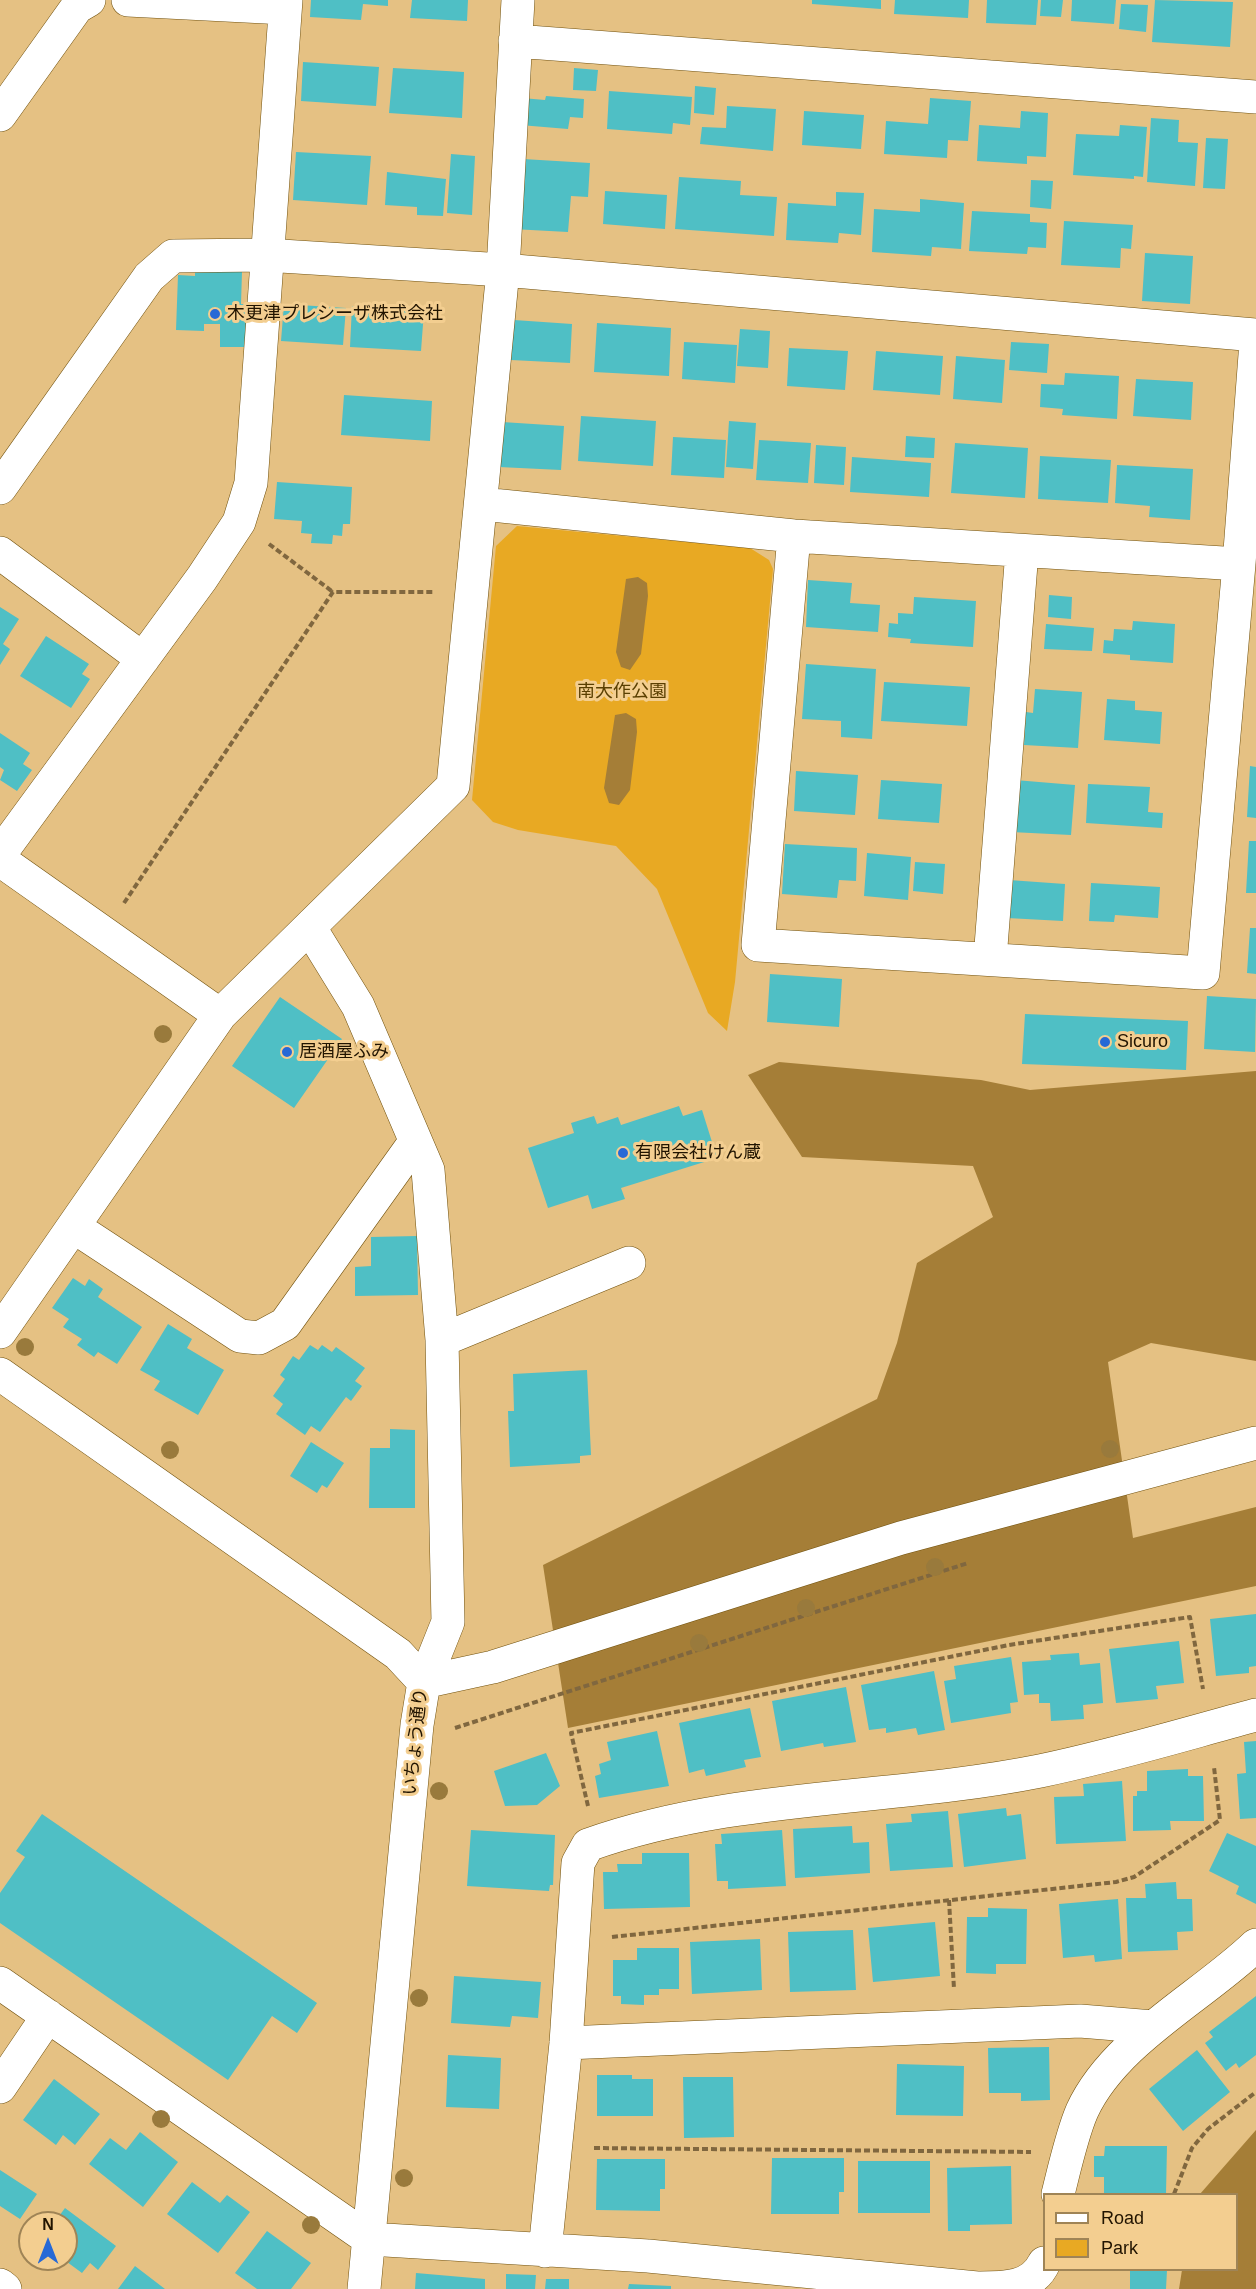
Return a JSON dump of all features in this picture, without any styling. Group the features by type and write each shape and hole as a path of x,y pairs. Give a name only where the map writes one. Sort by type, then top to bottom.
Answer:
{"street":[{"path":"0,115 76,7 89,0"},
{"path":"128,0 286,4 265,255 251,483 242,524 143,659 2,864 220,1015"},
{"path":"0,1332 220,1015 453,786 482,504 502,270 518,0"},
{"path":"515,41 1256,97"},
{"path":"0,488 149,276 173,256 265,255 502,270 1256,335"},
{"path":"794,536 758,945 1203,973 1239,564 1251,481 1256,342"},
{"path":"482,504 794,536 1239,564"},
{"path":"990,959 1022,551"},
{"path":"0,553 143,659"},
{"path":"310,927 358,1006 428,1170 442,1340 448,1622 424,1682"},
{"path":"74,1227 240,1336 259,1338 285,1324 416,1142"},
{"path":"442,1340 629,1263"},
{"name":"いちょう通り","path":"0,1374 398,1654 424,1682 417,1725 364,2289"},
{"path":"424,1682 493,1667 901,1538 1256,1443"},
{"path":"545,2251 566,2043 578,1863 588,1845 620,1834 753,1805 909,1790 1040,1771 1256,1715"},
{"path":"1058,2193 1083,2111 1111,2068 1153,2027 1256,1945"},
{"path":"0,1983 369,2238 648,2256 881,2285 977,2289 1018,2288 1043,2265"},
{"path":"0,2087 48,2016"},
{"path":"566,2043 1080,2021 1153,2027"},
{"path":"0,2285 5,2289"}],"path":[{"path":"242,524 333,592 441,592"},
{"path":"103,933 333,592"},
{"path":"590,1814 571,1732 1009,1645 1190,1617 1204,1696"},
{"path":"605,1937 1116,1882 1134,1877 1220,1820 1213,1758"},
{"path":"949,1900 954,1991"},
{"path":"1174,2193 1192,2148 1208,2129 1256,2092"},
{"path":"593,2148 1039,2152"}],"green space":[{"name":"南大作公園","path":"517,526 750,548 769,560 773,569 735,982 727,1031 708,1013 657,889 616,846 518,830 493,822 472,800 496,546"}],"shaded area":[{"path":"638,577 647,583 648,596 641,654 630,670 621,667 616,652 626,579"},
{"path":"626,713 636,719 637,732 630,790 619,805 609,803 604,788 615,715"},
{"path":"779,1062 981,1080 1030,1090 1256,1071 1256,1361 1151,1343 1108,1362 1133,1538 1256,1507 1256,1586 568,1728 543,1565 877,1399 897,1343 917,1263 993,1217 973,1166 802,1157 748,1075"},
{"path":"1256,2130 1256,2289 1179,2289 1182,2271 1238,2271 1238,2193 1201,2193"}],"building":[{"path":"311,0 388,0 388,6 363,4 361,20 310,17"},
{"path":"412,0 468,0 467,21 410,18"},
{"path":"812,0 881,0 881,9 812,4"},
{"path":"895,0 969,0 968,18 894,14"},
{"path":"987,0 1038,0 1036,25 986,23"},
{"path":"1041,0 1063,0 1061,17 1040,16"},
{"path":"1072,0 1116,0 1114,24 1071,21"},
{"path":"1155,0 1233,2 1230,47 1152,42"},
{"path":"1121,4 1148,5 1146,32 1119,29"},
{"path":"303,62 379,67 376,106 301,101"},
{"path":"393,68 464,72 462,118 389,113"},
{"path":"574,68 598,70 596,91 573,90"},
{"path":"695,86 716,88 714,115 694,113"},
{"path":"609,91 692,97 690,125 673,123 672,134 607,129"},
{"path":"546,96 584,99 583,118 570,117 568,129 520,125 522,98 545,100"},
{"path":"930,98 971,101 968,141 948,140 947,158 884,154 886,121 928,124"},
{"path":"727,106 776,109 773,151 700,144 702,127 726,128"},
{"path":"804,111 864,115 861,149 802,145"},
{"path":"1021,111 1048,113 1046,157 1027,156 1027,164 977,161 979,125 1020,128"},
{"path":"1151,118 1179,120 1178,142 1198,143 1195,186 1147,182"},
{"path":"1120,125 1147,127 1143,177 1134,176 1134,179 1073,175 1076,134 1119,136"},
{"path":"1206,138 1228,139 1225,189 1203,188"},
{"path":"296,152 371,156 367,205 293,200"},
{"path":"451,154 475,156 472,215 447,213"},
{"path":"523,159 590,163 588,197 571,196 568,232 512,229"},
{"path":"387,172 446,179 443,216 417,215 417,207 385,205"},
{"path":"679,177 741,181 740,195 777,197 774,236 675,229"},
{"path":"1031,180 1053,181 1051,209 1030,207"},
{"path":"605,191 667,195 665,229 603,224"},
{"path":"836,192 864,193 861,235 839,233 838,243 786,240 788,203 836,206"},
{"path":"920,199 964,203 961,249 932,247 931,256 872,252 874,209 920,212"},
{"path":"972,211 1030,214 1030,222 1047,223 1046,248 1028,247 1027,254 969,251"},
{"path":"1064,221 1133,225 1131,249 1121,248 1120,268 1061,265"},
{"path":"1145,253 1193,256 1190,304 1142,301"},
{"name":"木更津プレシーザ株式会社","path":"195,270 242,272 241,304 255,305 253,347 220,347 220,324 204,324 204,331 176,330 178,275 195,276"},
{"path":"284,304 346,308 343,345 281,341"},
{"path":"352,306 424,311 421,351 350,347"},
{"path":"514,320 572,324 570,363 511,360"},
{"path":"597,323 671,328 669,376 594,372"},
{"path":"740,329 770,331 768,368 737,366"},
{"path":"684,342 737,345 735,383 682,379"},
{"path":"1011,342 1049,344 1047,373 1009,370"},
{"path":"789,348 848,351 845,390 787,386"},
{"path":"876,351 943,356 940,395 873,390"},
{"path":"956,356 1005,360 1002,403 953,399"},
{"path":"1065,373 1119,376 1117,419 1062,415 1063,409 1040,407 1041,384 1064,385"},
{"path":"1136,379 1193,382 1191,420 1133,416"},
{"path":"344,395 432,401 430,441 341,435"},
{"path":"581,416 656,421 653,466 578,461"},
{"path":"729,421 756,423 753,469 726,467"},
{"path":"502,422 564,426 561,470 499,467"},
{"path":"906,436 935,438 934,458 905,457"},
{"path":"673,437 726,440 724,478 671,475"},
{"path":"759,440 811,443 808,483 756,480"},
{"path":"955,443 1028,448 1025,498 951,493"},
{"path":"816,445 846,447 844,485 814,483"},
{"path":"1040,456 1111,460 1108,503 1038,499"},
{"path":"852,457 931,463 929,497 850,492"},
{"path":"1117,465 1193,469 1190,520 1149,517 1150,506 1115,503"},
{"path":"277,482 352,487 350,524 343,524 342,536 333,535 332,544 311,543 312,534 301,533 302,521 274,519"},
{"path":"808,580 852,583 850,603 880,605 878,632 806,627"},
{"path":"1049,595 1072,597 1071,619 1048,617"},
{"path":"914,597 976,601 973,647 910,643 911,639 888,637 889,623 898,624 898,613 913,614"},
{"path":"0,607 19,619 3,644 10,649 0,665"},
{"path":"1133,621 1175,624 1173,663 1130,660 1130,655 1103,653 1104,640 1113,641 1114,629 1132,630"},
{"path":"1046,624 1094,628 1092,651 1044,649"},
{"path":"46,636 89,664 82,674 90,679 71,708 20,676"},
{"path":"806,664 876,669 872,739 841,737 841,721 802,719"},
{"path":"884,682 970,687 967,726 881,721"},
{"path":"1035,689 1082,692 1078,748 1024,745 1026,712 1033,713"},
{"path":"1107,699 1135,701 1135,710 1162,712 1160,744 1104,740"},
{"path":"0,733 30,753 23,764 32,770 17,791 0,780 4,770 0,767"},
{"path":"1250,766 1256,767 1256,818 1247,817"},
{"path":"796,771 858,775 855,815 794,811"},
{"path":"881,780 942,784 939,823 878,819"},
{"path":"1015,780 1075,785 1071,835 1011,832"},
{"path":"1088,784 1150,787 1148,812 1163,813 1162,828 1086,823"},
{"path":"1249,841 1256,841 1256,893 1246,893"},
{"path":"785,844 857,848 856,881 839,880 837,898 782,894"},
{"path":"867,853 911,857 908,900 864,896"},
{"path":"915,862 945,864 943,894 913,891"},
{"path":"1009,880 1065,884 1063,921 1007,918"},
{"path":"1091,883 1160,887 1158,918 1115,915 1114,922 1089,921"},
{"path":"1250,928 1256,928 1256,974 1247,973"},
{"path":"770,974 842,979 839,1027 767,1022"},
{"path":"1207,996 1256,999 1255,1052 1204,1049"},
{"name":"居酒屋ふみ","path":"280,997 342,1039 294,1108 232,1066"},
{"name":"Sicuro","path":"1025,1014 1188,1021 1186,1070 1022,1064"},
{"name":"有限会社けん蔵","path":"679,1106 683,1116 702,1110 717,1158 621,1188 625,1199 592,1209 588,1195 548,1208 528,1148 574,1133 571,1123 594,1116 597,1124 618,1117 621,1125"},
{"path":"417,1236 418,1295 355,1296 355,1267 371,1266 371,1237"},
{"path":"73,1278 85,1286 89,1279 103,1289 98,1297 142,1327 117,1364 98,1352 94,1357 77,1345 82,1339 63,1327 69,1319 52,1308"},
{"path":"168,1324 192,1339 187,1348 224,1370 198,1415 154,1390 160,1381 140,1370"},
{"path":"310,1345 318,1350 322,1345 332,1352 336,1347 365,1368 355,1381 362,1386 351,1401 346,1397 320,1432 311,1426 305,1435 276,1414 283,1404 273,1396 285,1379 280,1375 293,1356 299,1360"},
{"path":"587,1370 591,1455 580,1456 580,1463 510,1467 508,1411 514,1411 513,1374"},
{"path":"390,1429 415,1430 415,1508 369,1508 370,1448 390,1448"},
{"path":"311,1442 344,1463 327,1488 322,1485 317,1493 290,1476"},
{"path":"1256,1614 1256,1666 1249,1667 1249,1673 1216,1676 1210,1619"},
{"path":"1179,1641 1184,1683 1156,1686 1158,1699 1116,1703 1109,1649"},
{"path":"1079,1653 1080,1665 1100,1663 1103,1703 1083,1705 1084,1719 1051,1721 1050,1703 1039,1703 1039,1694 1024,1695 1022,1662 1051,1660 1050,1655"},
{"path":"1011,1657 1018,1702 1010,1703 1011,1713 951,1723 944,1681 956,1679 954,1666"},
{"path":"934,1671 945,1730 918,1735 916,1728 886,1733 886,1728 869,1730 861,1685"},
{"path":"846,1687 856,1742 824,1747 823,1743 781,1751 772,1701"},
{"path":"750,1708 761,1757 744,1760 746,1767 706,1776 704,1769 689,1773 679,1723"},
{"path":"657,1731 669,1786 599,1798 595,1776 601,1774 599,1764 611,1760 607,1742"},
{"path":"1256,1741 1256,1818 1240,1819 1237,1774 1246,1773 1244,1742"},
{"path":"546,1753 560,1786 537,1805 505,1806 494,1771"},
{"path":"1188,1769 1188,1776 1203,1776 1204,1821 1170,1821 1171,1830 1133,1831 1133,1796 1137,1796 1137,1791 1147,1791 1147,1771"},
{"path":"1122,1781 1126,1841 1056,1844 1054,1797 1084,1796 1083,1784"},
{"path":"1006,1808 1007,1816 1021,1814 1026,1859 964,1867 958,1814"},
{"path":"948,1811 953,1867 890,1871 886,1824 912,1822 911,1814"},
{"path":"42,1814 317,2003 297,2033 272,2016 228,2080 0,1923 0,1893 25,1857 16,1851"},
{"path":"852,1826 853,1843 869,1842 870,1873 795,1878 793,1829"},
{"path":"471,1830 555,1835 553,1885 550,1885 549,1891 467,1886"},
{"path":"782,1830 786,1886 728,1889 728,1881 717,1881 715,1844 722,1844 721,1834"},
{"path":"1227,1833 1256,1846 1256,1904 1236,1894 1239,1886 1209,1871"},
{"path":"642,1853 689,1853 690,1907 604,1909 603,1872 618,1872 617,1864 642,1864"},
{"path":"1176,1882 1177,1899 1192,1899 1193,1931 1177,1932 1178,1950 1128,1952 1126,1898 1146,1898 1145,1884"},
{"path":"1118,1899 1122,1959 1095,1962 1094,1955 1063,1958 1059,1904"},
{"path":"988,1908 1027,1909 1026,1964 996,1964 996,1974 966,1973 967,1917 988,1917"},
{"path":"935,1922 940,1976 873,1982 868,1928"},
{"path":"853,1930 856,1990 790,1992 788,1932"},
{"path":"760,1939 762,1990 692,1994 690,1942"},
{"path":"637,1948 679,1948 679,1989 659,1989 659,1995 644,1995 644,2005 621,2004 621,1996 613,1996 613,1960 637,1960"},
{"path":"454,1976 541,1982 538,2018 512,2016 510,2027 451,2023"},
{"path":"1256,1996 1256,2055 1239,2068 1236,2063 1226,2071 1205,2043 1213,2037 1209,2032"},
{"path":"1049,2047 1050,2100 1021,2101 1021,2093 989,2093 988,2048"},
{"path":"1197,2050 1230,2092 1183,2131 1149,2089"},
{"path":"448,2055 501,2058 499,2109 446,2107"},
{"path":"897,2064 964,2066 963,2116 896,2115"},
{"path":"597,2075 632,2075 632,2079 653,2079 653,2116 597,2116"},
{"path":"683,2077 733,2077 734,2137 684,2138"},
{"path":"54,2079 100,2114 75,2145 63,2135 56,2145 23,2120"},
{"path":"140,2132 178,2162 143,2207 89,2164 110,2138 126,2150"},
{"path":"1105,2146 1167,2146 1166,2193 1104,2193 1104,2177 1094,2177 1094,2156 1104,2156"},
{"path":"772,2158 844,2158 844,2192 839,2192 839,2214 771,2214"},
{"path":"597,2159 665,2159 665,2189 660,2189 660,2211 596,2210"},
{"path":"858,2161 930,2161 930,2213 858,2213"},
{"path":"1011,2166 1012,2224 970,2225 970,2231 948,2231 947,2168"},
{"path":"0,2170 37,2194 25,2211 18,2211 18,2218 0,2206"},
{"path":"192,2182 220,2203 227,2195 250,2212 218,2253 167,2214"},
{"path":"78,2218 116,2246 98,2270 90,2263 82,2273 78,2270"},
{"path":"267,2231 311,2263 291,2289 257,2289 235,2273"},
{"path":"135,2266 165,2289 118,2289"},
{"path":"1130,2271 1167,2271 1166,2289 1130,2289"},
{"path":"416,2273 485,2279 485,2289 415,2289"},
{"path":"506,2274 536,2275 535,2289 506,2289"},
{"path":"546,2279 569,2279 569,2289 545,2289"},
{"path":"629,2284 671,2286 671,2289 628,2289"}],"place":[{"name":"木更津プレシーザ株式会社","path":"215,314"},
{"name":"Sicuro","path":"1105,1042"},
{"name":"居酒屋ふみ","path":"287,1052"},
{"name":"有限会社けん蔵","path":"623,1153"}]}
